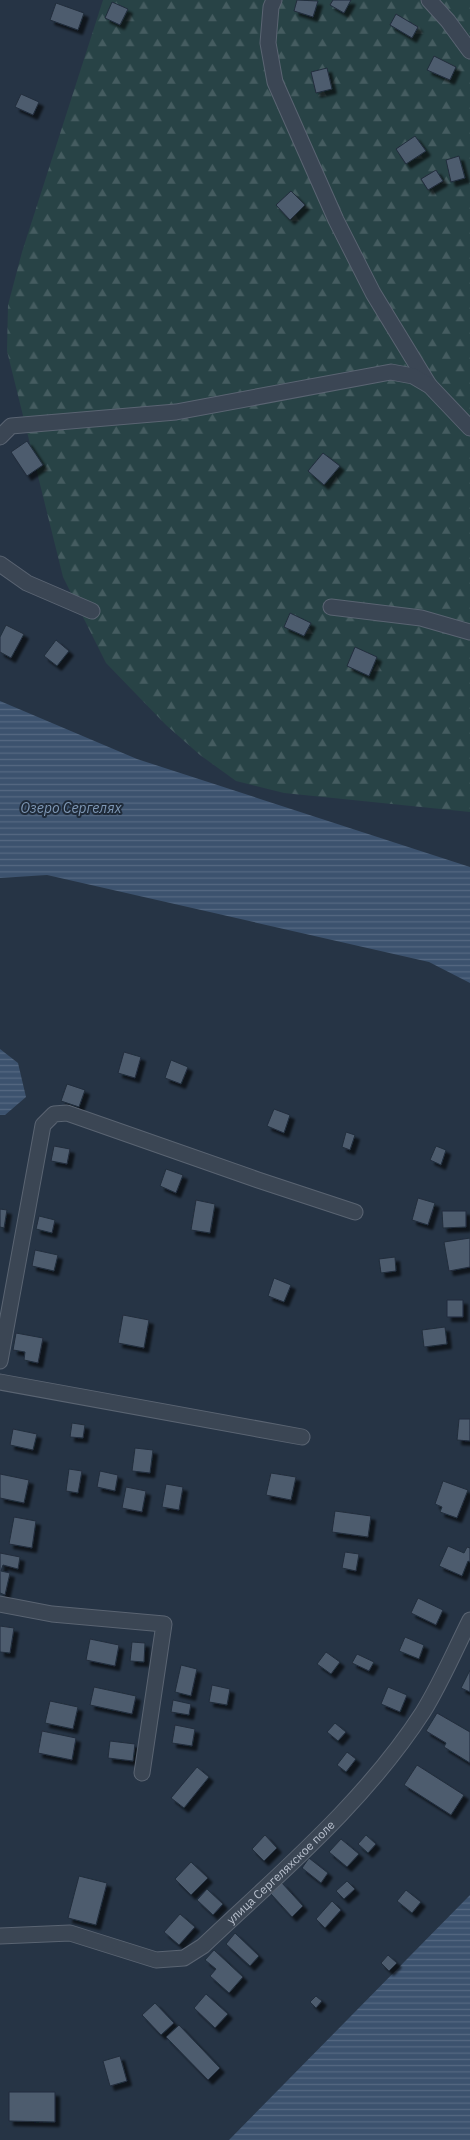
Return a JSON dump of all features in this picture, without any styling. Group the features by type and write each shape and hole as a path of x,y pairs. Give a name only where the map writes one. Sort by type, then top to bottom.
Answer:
{"street":[{"path":"274,0 268,43 278,90 336,220 373,293 430,386 470,428"},
{"path":"429,0 448,21 470,51"},
{"path":"0,436 11,426 176,412 391,372 413,376 430,386"},
{"path":"0,564 27,583 92,611"},
{"path":"331,607 421,618 470,632"},
{"path":"0,1361 43,1125 54,1114 67,1113 355,1212"},
{"path":"0,1382 302,1437"},
{"path":"0,1604 52,1614 164,1624 142,1773"},
{"name":"улица Сергеляхское поле","path":"0,1936 70,1934 156,1960 184,1958 204,1946 320,1835 370,1784 424,1711 470,1620"}],"green space":[{"path":"103,0 470,0 470,812 284,793 236,781 200,755 166,725 106,663 63,577 7,351 8,305 22,252"}],"water":[{"name":"Озеро Сергелях","path":"0,701 137,759 470,867 470,983 429,962 47,875 0,878"},
{"path":"0,1049 18,1063 26,1097 5,1115 0,1115"},
{"path":"470,1895 470,2140 229,2140"}],"building":[{"path":"297,0 318,1 313,17 294,11"},
{"path":"333,0 351,0 344,13 330,5"},
{"path":"112,2 128,9 120,25 105,18"},
{"path":"56,3 84,13 78,30 50,20"},
{"path":"396,14 418,27 412,38 390,25"},
{"path":"434,56 456,67 450,80 427,70"},
{"path":"327,68 332,89 316,93 311,72"},
{"path":"21,94 39,102 33,115 15,107"},
{"path":"415,136 426,151 406,164 396,149"},
{"path":"459,156 465,178 451,182 446,160"},
{"path":"436,170 443,181 428,190 421,179"},
{"path":"291,191 305,205 290,220 276,205"},
{"path":"27,441 43,465 27,476 11,452"},
{"path":"323,453 340,466 324,485 308,471"},
{"path":"290,613 311,623 304,636 284,627"},
{"path":"6,625 24,634 11,658 0,652 0,637"},
{"path":"56,640 69,651 57,666 44,656"},
{"path":"355,647 377,657 369,676 347,666"},
{"path":"124,1052 141,1057 135,1078 118,1073"},
{"path":"171,1060 188,1067 181,1084 165,1078"},
{"path":"67,1084 85,1090 79,1107 61,1101"},
{"path":"274,1109 290,1115 284,1133 267,1126"},
{"path":"346,1132 355,1135 350,1150 342,1147"},
{"path":"54,1146 70,1149 67,1164 51,1161"},
{"path":"436,1146 446,1150 441,1165 430,1160"},
{"path":"166,1169 183,1175 176,1193 160,1186"},
{"path":"418,1198 435,1203 428,1225 412,1220"},
{"path":"196,1200 215,1204 210,1233 191,1230"},
{"path":"0,1209 7,1210 4,1228 0,1227"},
{"path":"442,1211 466,1211 466,1227 443,1228"},
{"path":"39,1216 55,1220 52,1233 36,1229"},
{"path":"470,1238 470,1267 449,1271 444,1242"},
{"path":"35,1250 58,1255 54,1271 32,1266"},
{"path":"395,1257 396,1271 381,1273 379,1259"},
{"path":"274,1278 291,1285 284,1302 268,1296"},
{"path":"447,1300 463,1300 463,1317 447,1317"},
{"path":"123,1315 149,1320 144,1348 118,1343"},
{"path":"445,1327 447,1344 424,1347 422,1330"},
{"path":"16,1333 43,1338 38,1363 24,1360 25,1352 13,1350"},
{"path":"459,1419 470,1419 470,1441 457,1440"},
{"path":"72,1423 85,1425 83,1438 70,1437"},
{"path":"13,1429 37,1434 33,1450 10,1445"},
{"path":"135,1448 153,1450 150,1473 132,1471"},
{"path":"69,1469 82,1471 78,1493 66,1491"},
{"path":"100,1471 118,1475 115,1491 97,1487"},
{"path":"271,1473 296,1477 291,1500 266,1495"},
{"path":"0,1474 29,1480 24,1503 0,1498"},
{"path":"443,1481 468,1490 457,1518 440,1512 442,1507 435,1504"},
{"path":"166,1484 183,1487 179,1510 162,1507"},
{"path":"126,1487 146,1491 142,1512 122,1508"},
{"path":"335,1511 371,1516 368,1537 332,1532"},
{"path":"14,1517 36,1521 32,1548 9,1544"},
{"path":"448,1546 464,1553 467,1547 470,1548 470,1562 468,1561 462,1576 439,1566"},
{"path":"345,1552 359,1554 356,1571 342,1568"},
{"path":"0,1553 20,1557 18,1569 3,1565 1,1571 10,1573 5,1595 0,1593"},
{"path":"418,1598 443,1610 436,1625 411,1613"},
{"path":"0,1626 14,1628 10,1653 0,1652"},
{"path":"405,1637 424,1645 419,1659 399,1651"},
{"path":"90,1639 119,1645 115,1666 86,1660"},
{"path":"132,1642 145,1643 144,1662 130,1661"},
{"path":"326,1652 340,1662 331,1674 317,1664"},
{"path":"357,1654 374,1662 369,1671 352,1663"},
{"path":"181,1665 197,1669 191,1696 175,1692"},
{"path":"470,1670 470,1692 461,1688"},
{"path":"212,1685 230,1689 227,1705 209,1702"},
{"path":"94,1687 136,1696 132,1714 90,1705"},
{"path":"388,1687 407,1695 400,1712 381,1704"},
{"path":"173,1700 191,1704 189,1715 171,1712"},
{"path":"50,1701 78,1707 73,1729 45,1723"},
{"path":"437,1713 470,1732 470,1763 444,1747 446,1743 426,1731"},
{"path":"335,1723 346,1732 338,1741 327,1732"},
{"path":"175,1725 195,1729 192,1746 172,1743"},
{"path":"42,1731 76,1738 72,1760 38,1753"},
{"path":"110,1741 135,1744 133,1761 108,1758"},
{"path":"347,1752 356,1759 346,1772 337,1765"},
{"path":"417,1765 464,1795 451,1815 404,1785"},
{"path":"197,1767 209,1777 184,1808 171,1798"},
{"path":"265,1835 277,1848 264,1861 252,1849"},
{"path":"366,1835 376,1844 368,1853 358,1844"},
{"path":"341,1839 359,1854 347,1867 329,1852"},
{"path":"309,1858 328,1873 321,1883 302,1868"},
{"path":"191,1862 208,1878 191,1895 175,1879"},
{"path":"79,1876 107,1883 96,1925 68,1918"},
{"path":"347,1881 355,1889 344,1899 336,1891"},
{"path":"282,1883 303,1906 292,1917 271,1894"},
{"path":"207,1889 223,1904 213,1915 197,1900"},
{"path":"406,1890 421,1902 412,1913 397,1901"},
{"path":"332,1901 341,1910 325,1928 316,1919"},
{"path":"180,1914 195,1927 179,1945 164,1932"},
{"path":"235,1933 259,1956 250,1966 226,1944"},
{"path":"214,1950 243,1977 229,1993 210,1976 216,1969 205,1960"},
{"path":"388,1955 397,1963 389,1971 381,1963"},
{"path":"206,1994 228,2014 215,2028 194,2008"},
{"path":"316,1996 322,2001 316,2008 310,2002"},
{"path":"155,2003 174,2023 161,2035 142,2015"},
{"path":"179,2025 220,2068 208,2080 166,2037"},
{"path":"120,2056 127,2081 110,2086 103,2061"},
{"path":"9,2092 55,2092 55,2122 9,2121"}]}
